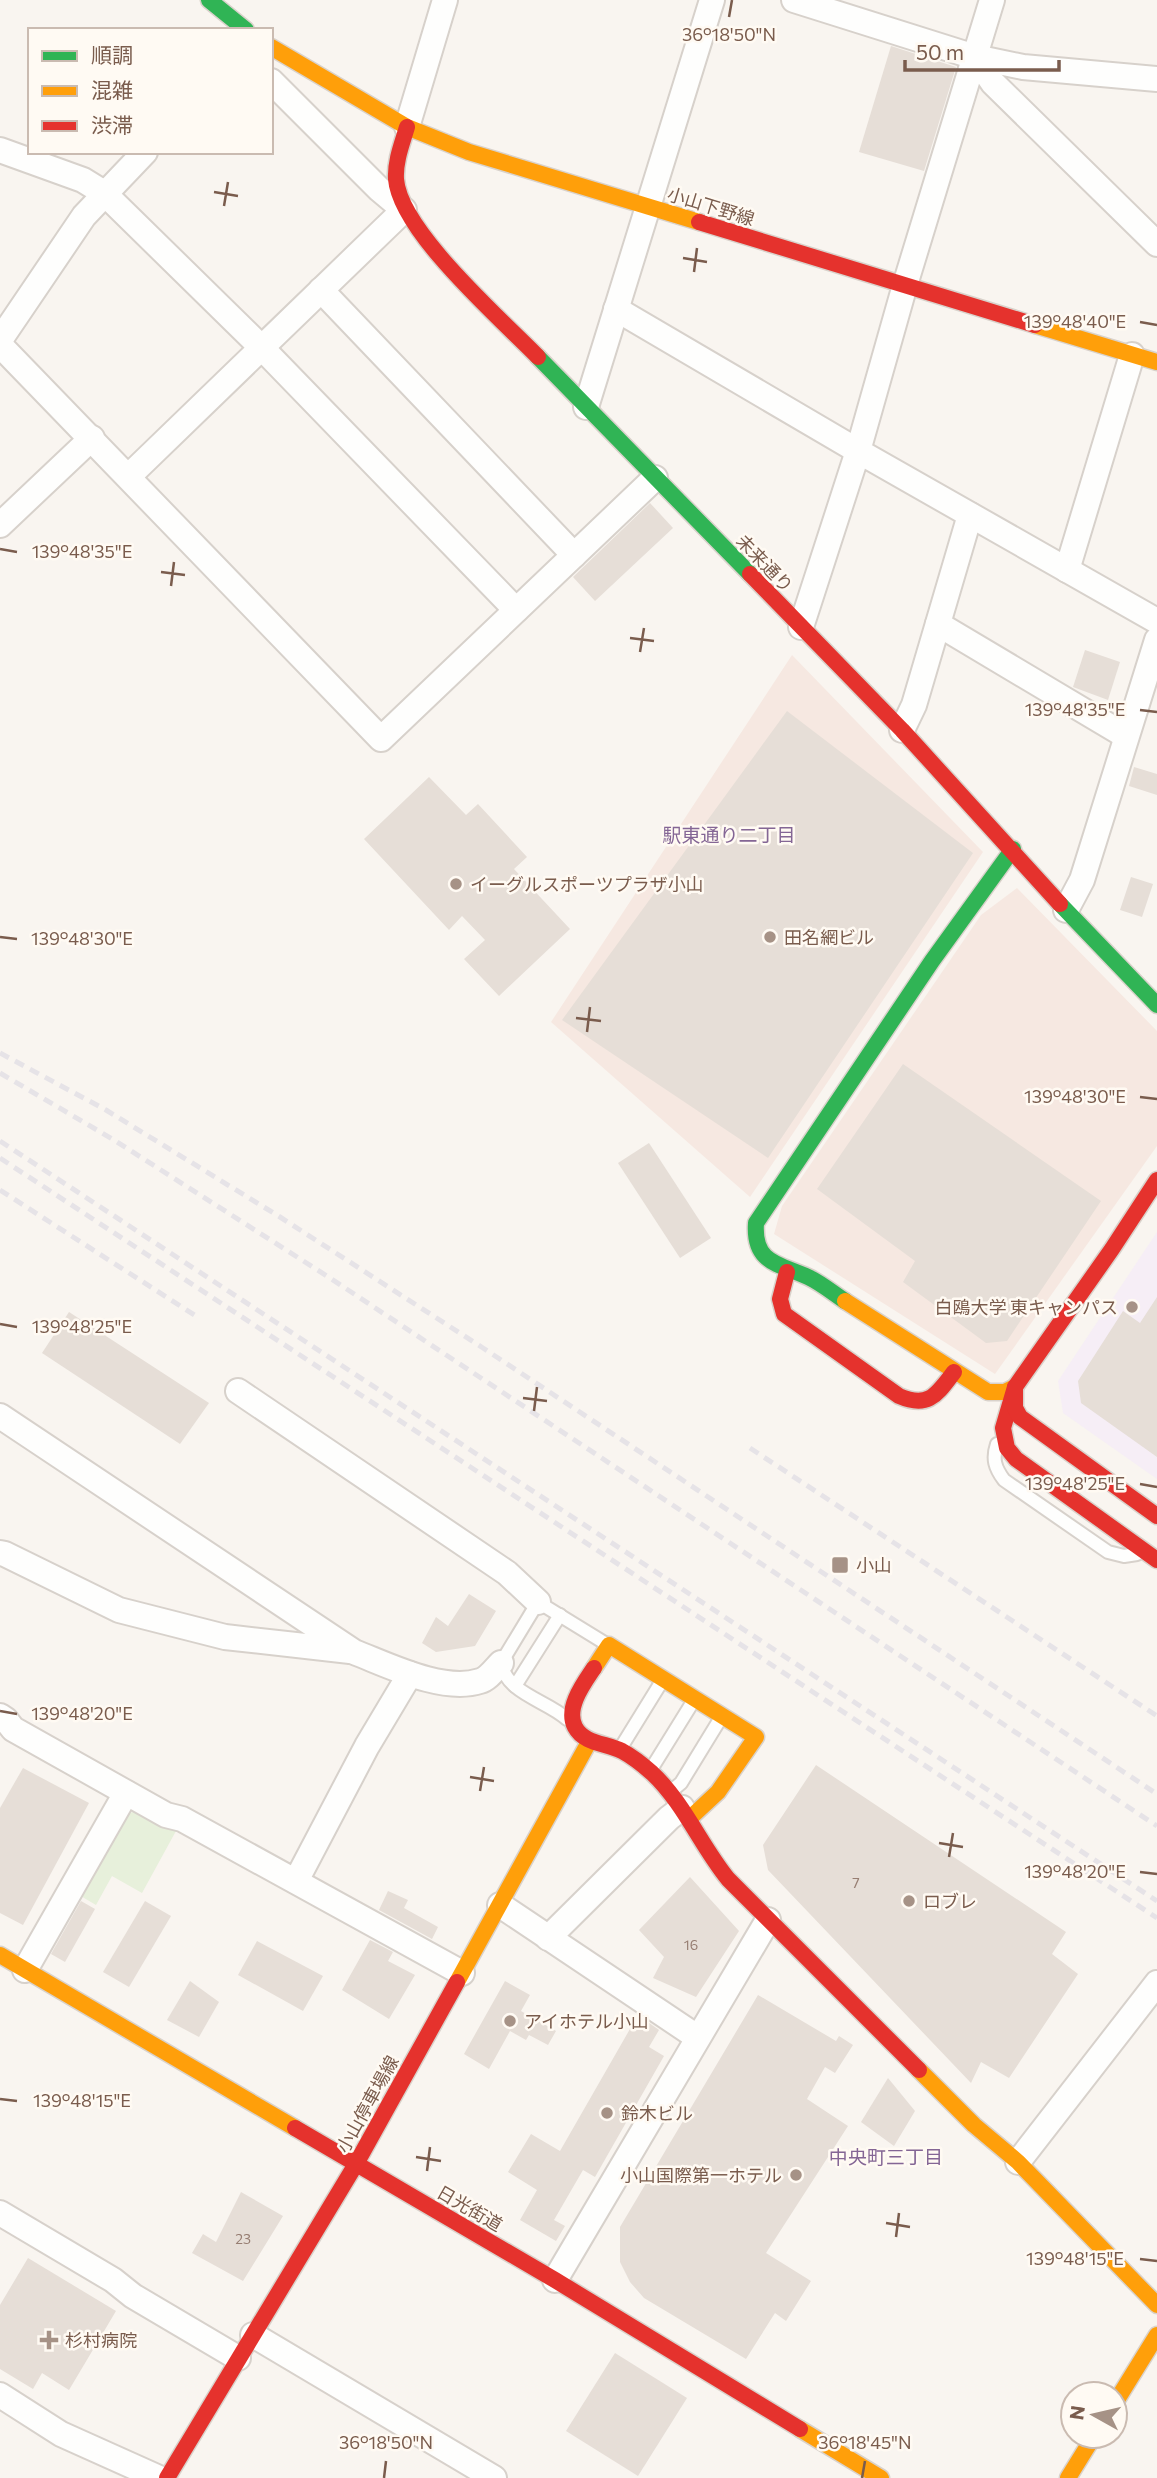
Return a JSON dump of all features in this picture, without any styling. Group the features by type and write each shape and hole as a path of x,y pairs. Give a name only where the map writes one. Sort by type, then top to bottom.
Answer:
{"street":[{"path":"209,0 244,28"},
{"path":"407,127 445,0"},
{"path":"586,407 712,0"},
{"path":"794,0 975,57 1023,67 1157,79"},
{"path":"801,627 858,451 905,285 992,0"},
{"name":"小山下野線","path":"273,48 407,127 469,152 1157,362"},
{"path":"975,57 993,83 1157,244"},
{"path":"128,476 404,210 379,189 273,83"},
{"name":"未来通り","path":"407,127 397,164 396,188 404,210 417,230 902,730 1066,910 1157,1005"},
{"path":"0,150 83,180 104,193 262,348 516,610"},
{"path":"143,154 84,216 0,342 381,739 655,478"},
{"path":"321,290 573,555"},
{"path":"616,309 858,451 1157,621"},
{"path":"1067,570 1132,355"},
{"path":"0,525 92,438"},
{"path":"902,730 914,705 970,515"},
{"path":"938,624 1126,736"},
{"path":"1066,910 1082,880 1157,640"},
{"path":"1013,849 932,961 756,1223 754,1233 760,1250 787,1272 807,1276 954,1373 988,1392 1005,1392 1015,1387"},
{"path":"1152,1556 1016,1459 1004,1439 1005,1420 1015,1387 1157,1180"},
{"path":"787,1272 779,1299 783,1314 898,1395 916,1403 927,1401 937,1394 954,1373"},
{"path":"1015,1387 1015,1408 1020,1417 1157,1516"},
{"path":"238,1391 507,1573 538,1602"},
{"path":"0,1416 354,1652 410,1674 456,1684 483,1681 501,1663"},
{"path":"0,1553 119,1610 225,1637 354,1652"},
{"path":"548,1938 681,1807 703,1809 727,1781 756,1737 610,1645 577,1697 572,1710 574,1725 589,1742 619,1750 650,1771 681,1807 713,1863 974,2125 1018,2162 1157,2305"},
{"path":"296,1881 367,1746 410,1674"},
{"path":"0,1716 13,1729 126,1793 166,1815 182,1819 462,1973"},
{"name":"小山停車場線","path":"167,2478 356,2164 589,1742"},
{"path":"25,1970 126,1793"},
{"path":"500,1905 697,2037"},
{"path":"555,2280 768,1920"},
{"name":"日光街道","path":"0,1955 555,2280 881,2478"},
{"path":"1018,2162 1157,1983"},
{"path":"0,2213 238,2358"},
{"path":"253,2335 494,2478"},
{"path":"1129,2380 1157,2335"},
{"path":"0,2395 61,2434 159,2478"},
{"path":"1068,2478 1085,2450"}],"lane":[{"path":"1005,1420 994,1454 994,1464 1004,1480 1108,1552 1124,1556 1152,1556"},
{"path":"589,1742 564,1716 514,1686 503,1674 501,1663 538,1602 610,1645"},
{"path":"514,1686 560,1615"},
{"path":"619,1750 664,1678"},
{"path":"650,1771 695,1699"},
{"path":"681,1807 681,1783 723,1716"}],"shaded area":[{"name":"田名網ビル","path":"792,655 983,852 750,1197 551,1022"},
{"path":"1017,888 1157,1031 1157,1146 995,1374 774,1234 782,1206 981,915"},
{"name":"白鴎大学 東キャンパス","path":"1157,1232 1157,1479 1063,1413 1058,1381"}],"green space":[{"path":"139,1811 176,1831 142,1893 112,1876 96,1905 79,1895 123,1814"}],"building":[{"path":"891,46 956,67 924,171 859,152"},
{"path":"650,503 673,528 595,601 573,577"},
{"path":"1085,650 1120,662 1108,700 1073,687"},
{"name":"田名網ビル","path":"787,711 973,853 768,1158 562,1020"},
{"path":"1134,767 1157,774 1157,795 1129,786"},
{"name":"イーグルスポーツプラザ小山","path":"429,777 466,815 478,804 527,857 514,869 570,929 499,996 464,959 485,940 462,916 449,930 364,839"},
{"path":"1131,877 1153,884 1142,917 1120,910"},
{"path":"903,1064 1101,1201 1007,1341 986,1343 903,1282 915,1261 817,1189"},
{"path":"649,1143 711,1238 680,1258 618,1163"},
{"path":"1157,1297 1157,1457 1081,1403 1078,1381 1123,1311 1140,1323"},
{"path":"69,1312 209,1403 180,1444 42,1353"},
{"path":"469,1594 496,1611 475,1646 436,1652 422,1643 436,1617 448,1626"},
{"name":"ロブレ","path":"816,1765 1066,1932 1052,1954 1078,1974 1009,2078 981,2062 971,2083 768,1870 763,1845"},
{"path":"23,1768 89,1803 23,1925 0,1913 0,1808"},
{"path":"690,1877 739,1931 696,1997 653,1978 664,1957 639,1930"},
{"path":"388,1891 408,1900 404,1908 438,1927 432,1939 379,1910"},
{"path":"81,1901 95,1909 65,1962 51,1954"},
{"path":"145,1901 171,1916 129,1987 103,1972"},
{"path":"370,1940 393,1952 388,1961 415,1975 389,2019 342,1990"},
{"path":"257,1941 323,1976 303,2011 238,1975"},
{"path":"190,1981 219,2002 199,2037 167,2020"},
{"name":"アイホテル小山","path":"505,1981 530,1995 521,2011 556,2031 548,2045 529,2035 526,2040 510,2031 489,2069 464,2054"},
{"path":"758,1995 836,2041 839,2036 853,2045 835,2073 825,2067 807,2099 848,2126 766,2253 811,2281 786,2321 775,2313 746,2359 644,2298 630,2282 620,2262 620,2227"},
{"name":"鈴木ビル","path":"638,2015 659,2030 649,2047 664,2056 595,2177 583,2170 554,2220 565,2226 556,2241 520,2220 537,2190 508,2172 531,2134 560,2151"},
{"path":"888,2078 915,2111 894,2146 861,2122"},
{"path":"241,2192 283,2216 243,2281 192,2253 203,2234 216,2242"},
{"name":"杉村病院","path":"28,2258 116,2311 69,2390 42,2373 33,2389 0,2369 0,2305"},
{"path":"615,2353 687,2398 638,2476 566,2431"}],"railway":[{"path":"0,1053 106,1110 280,1217 483,1348 1157,1794"},
{"path":"0,1073 114,1140 330,1278 1157,1826"},
{"path":"0,1141 1157,1901"},
{"path":"0,1158 1157,1918"},
{"path":"0,1190 199,1318"},
{"path":"750,1448 1157,1716"}],"traffic: fast":[{"path":"209,0 244,28"},
{"path":"538,357 750,574"},
{"path":"845,1301 813,1279 770,1261 759,1247 756,1223 932,961 1013,849"},
{"path":"1060,904 1157,1005"}],"traffic: slow":[{"path":"273,48 407,127 469,152 699,222"},
{"path":"1035,325 1157,362"},
{"path":"845,1301 988,1392 1005,1392 1015,1387"},
{"path":"594,1668 609,1645 756,1737 718,1792 689,1819"},
{"path":"457,1982 589,1742"},
{"path":"0,1955 295,2128"},
{"path":"919,2070 974,2125 1018,2162 1157,2305"},
{"path":"1129,2380 1157,2335"},
{"path":"800,2429 881,2478"},
{"path":"1068,2478 1085,2450"}],"traffic: jam":[{"path":"407,127 398,159 396,179 402,200 415,223 455,273 538,357"},
{"path":"699,222 1035,325"},
{"path":"750,574 902,730 1060,904"},
{"path":"1157,1180 1015,1387 1003,1428 1007,1448 1016,1459 1157,1560"},
{"path":"787,1272 780,1299 784,1314 899,1396 909,1400 925,1400 937,1393 954,1372"},
{"path":"1015,1387 1015,1408 1020,1417 1157,1516"},
{"path":"594,1668 581,1688 572,1712 579,1733 590,1740 622,1751 652,1773 674,1798 728,1879 919,2070"},
{"path":"167,2478 356,2164 457,1982"},
{"path":"295,2128 555,2280 800,2429"}],"place":[{"name":"イーグルスポーツプラザ小山","path":"456,884"},
{"name":"田名網ビル","path":"770,937"},
{"name":"白鴎大学 東キャンパス","path":"1132,1307"},
{"name":"小山","path":"840,1565"},
{"name":"ロブレ","path":"909,1901"},
{"name":"アイホテル小山","path":"510,2021"},
{"name":"鈴木ビル","path":"607,2113"},
{"name":"小山国際第一ホテル","path":"796,2175"},
{"name":"杉村病院","path":"49,2340"}],"district":[{"name":"駅東通り二丁目","path":"729,834"},
{"name":"中央町三丁目","path":"886,2156"}]}
